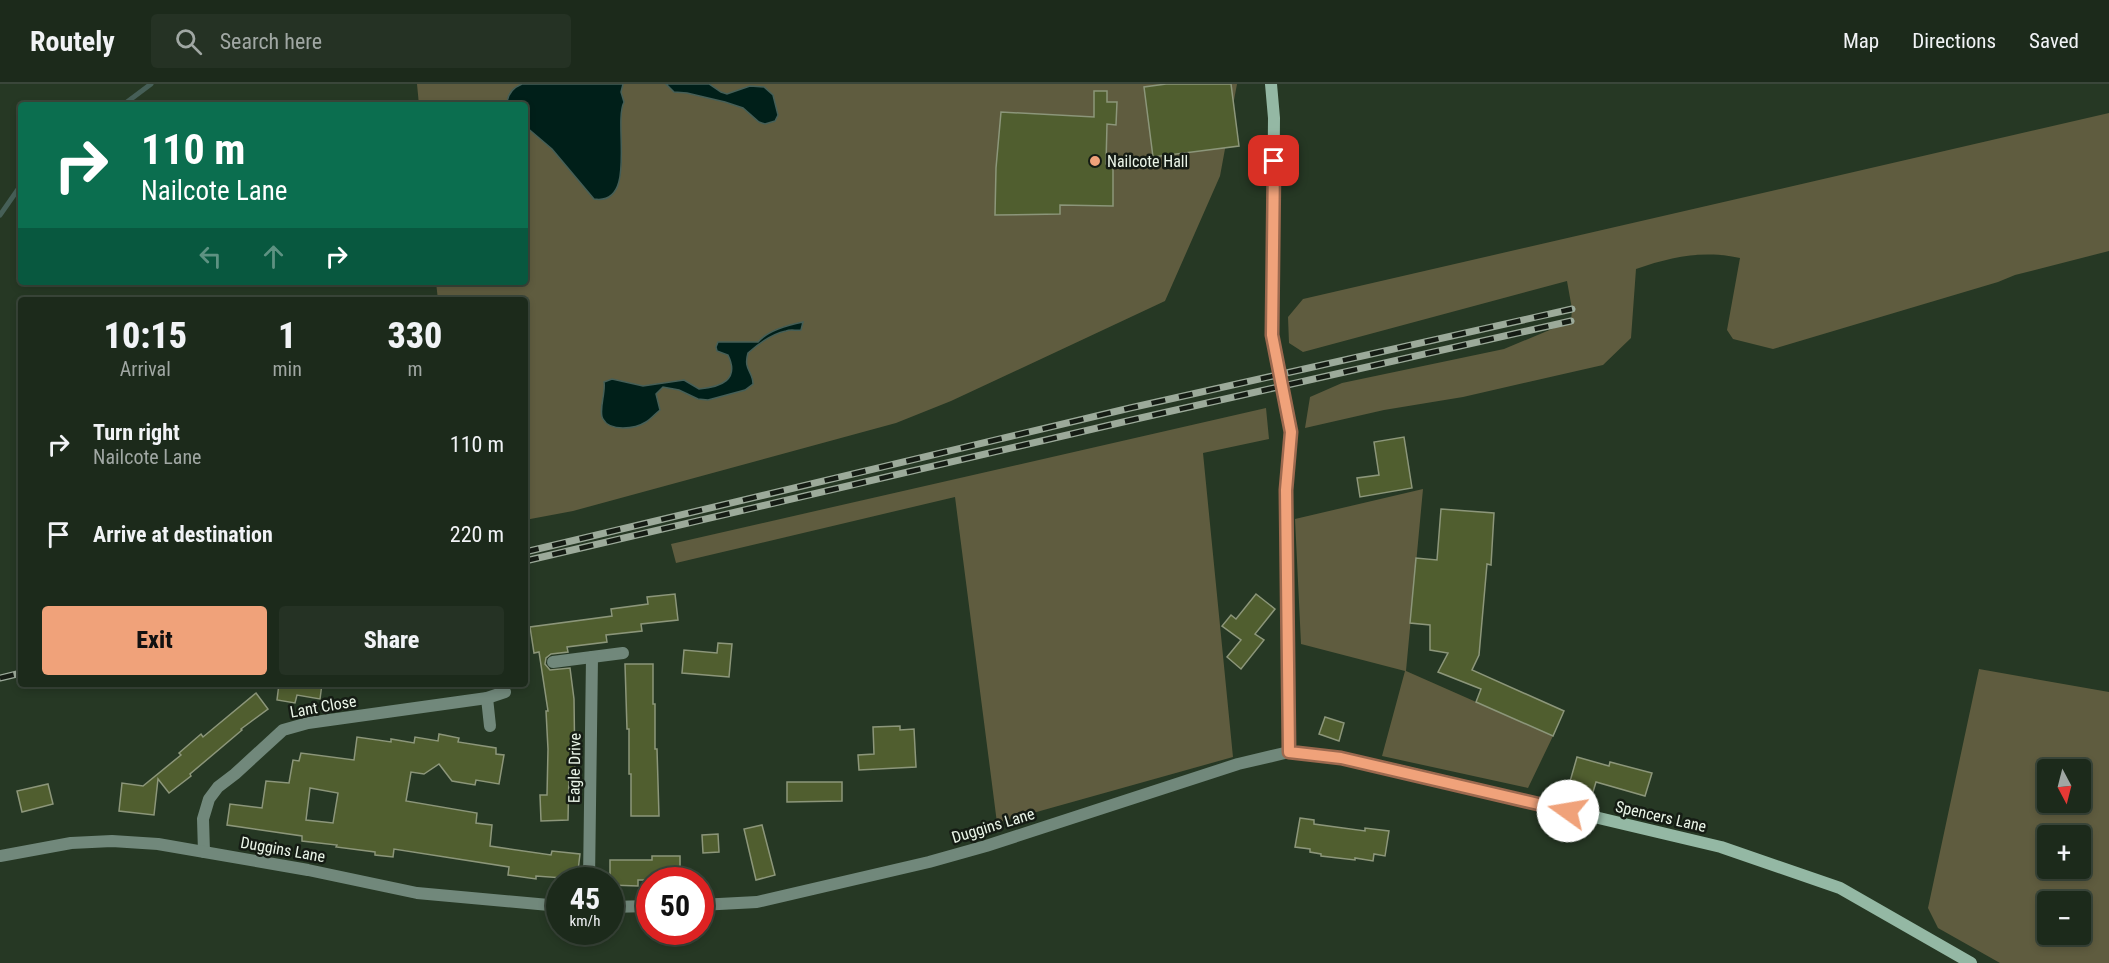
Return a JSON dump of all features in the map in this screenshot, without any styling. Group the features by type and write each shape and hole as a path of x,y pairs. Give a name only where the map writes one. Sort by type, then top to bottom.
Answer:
{"main road":[{"path":"1271,84 1274,118 1272,335 1291,432 1286,490 1289,752"},
{"name":"Spencers Lane","path":"1289,752 1341,758 1391,768 1721,847 1840,888 1971,963"}],"street":[{"path":"553,662 623,653"},
{"name":"Eagle Drive","path":"589,867 592,657"},
{"name":"Lant Close","path":"204,852 203,819 209,799 218,788 282,730 308,723 487,698 505,692"},
{"path":"487,698 490,726"},
{"name":"Duggins Lane","path":"714,904 757,902 929,862 986,846 1238,764 1289,752"},
{"name":"Duggins Lane","path":"0,856 71,843 112,841 158,844 308,870 417,893 546,905"}],"shaded area":[{"name":"Nailcote Hall","path":"417,84 1237,84 1220,176 1165,301 951,401 896,423 573,511 528,519 528,297 438,297 436,285 528,285 528,102 419,102"},
{"path":"2109,113 2109,251 2015,275 1773,349 1733,339 1727,330 1740,258 1700,255 1675,258 1636,269 1631,338 1603,365 1463,397 1384,410 1305,428 1310,397 1342,383 1504,349 1571,321 1572,309 1567,281 1303,352 1289,343 1288,317 1303,299"},
{"path":"1266,408 1269,439 1203,453 1233,757 997,823 955,497 676,563 671,544"},
{"path":"1423,489 1406,671 1553,736 1528,788 1382,756 1405,671 1301,644 1295,519"},
{"path":"1979,669 2109,692 2109,963 2000,963 1938,928 1928,908"}],"water":[{"path":"522,84 623,84 620,177 616,190 607,198 594,199 552,149 528,129 528,102 507,102 515,87"},
{"path":"666,84 709,84 727,94 750,86 764,87 773,95 778,115 775,121 765,124 759,122 743,108 687,93 674,92"},
{"path":"803,322 801,330 788,330 776,334 748,353 747,367 753,384 745,390 708,400 698,399 679,390 663,387 656,394 660,410 646,422 636,426 617,428 603,419 601,412 604,382 612,379 643,386 684,380 699,389 721,384 726,381 732,371 728,355 717,351 718,342 758,342 773,331"}],"building":[{"path":"1166,84 1231,84 1239,146 1153,157 1144,87"},
{"path":"1094,91 1107,91 1107,102 1117,102 1116,125 1107,124 1106,164 1113,167 1113,206 1060,205 1060,214 995,215 1001,112 1094,117"},
{"path":"1404,437 1412,488 1360,497 1357,478 1379,475 1374,442"},
{"path":"1441,509 1494,513 1491,565 1487,564 1479,655 1472,670 1564,711 1553,736 1476,702 1481,689 1438,672 1448,653 1430,650 1430,625 1410,623 1416,558 1437,560"},
{"path":"675,594 678,620 641,624 642,631 606,635 607,642 567,647 568,652 551,654 546,658 545,664 550,670 570,668 574,699 575,774 569,774 568,820 541,821 540,795 547,795 546,711 548,711 539,652 534,653 530,627 612,616 611,609 648,604 647,597"},
{"path":"1256,594 1275,609 1255,634 1264,640 1241,669 1227,657 1241,640 1222,626 1231,615 1236,619"},
{"path":"718,643 732,644 729,677 682,673 684,650 717,653"},
{"path":"625,664 653,664 659,816 631,816"},
{"path":"279,687 322,687 320,699 297,695 295,703 277,700"},
{"path":"256,693 268,709 241,729 190,774 191,776 169,793 158,779 154,815 119,811 122,783 143,786 181,755 179,753 201,734 203,737"},
{"path":"1325,717 1344,723 1339,741 1319,734"},
{"path":"900,726 900,730 914,729 916,767 859,770 858,755 874,754 873,727"},
{"path":"439,734 459,738 458,742 496,748 496,754 504,755 499,784 476,780 475,785 452,781 439,764 424,774 411,772 406,801 477,813 476,823 492,825 490,846 551,855 552,851 580,854 578,867 546,867 546,877 536,876 536,879 508,875 509,867 394,849 393,857 375,855 375,852 302,841 302,836 227,825 230,804 262,808 266,781 289,783 293,760 299,761 301,753 354,760 357,737 414,743 415,737 438,741","holes":["310,788 338,793 333,823 306,820"]},
{"path":"1577,757 1609,766 1610,762 1652,773 1645,796 1596,782 1593,792 1569,785"},
{"path":"787,782 842,782 842,801 787,802"},
{"path":"48,784 53,804 22,812 17,791"},
{"path":"1300,818 1314,820 1314,824 1365,831 1365,828 1389,831 1385,856 1374,854 1373,861 1355,858 1355,860 1321,856 1321,854 1310,852 1310,849 1295,847"},
{"path":"762,825 775,875 756,880 744,829"},
{"path":"718,834 719,852 703,853 702,835"},
{"path":"652,856 680,856 680,867 636,867 636,886 624,886 624,867 610,867 610,860 652,860"}],"waterway":[{"path":"127,102 151,84"},
{"path":"0,215 18,189"}],"railway":[{"path":"528,551 1130,408 1572,309"},
{"path":"528,560 1571,321"},
{"path":"0,678 18,674"}],"place":[{"name":"Nailcote Hall","path":"1095,161"}],"route":[{"path":"1274,161 1272,335 1291,432 1286,490 1289,752 1341,758 1568,811"}]}
